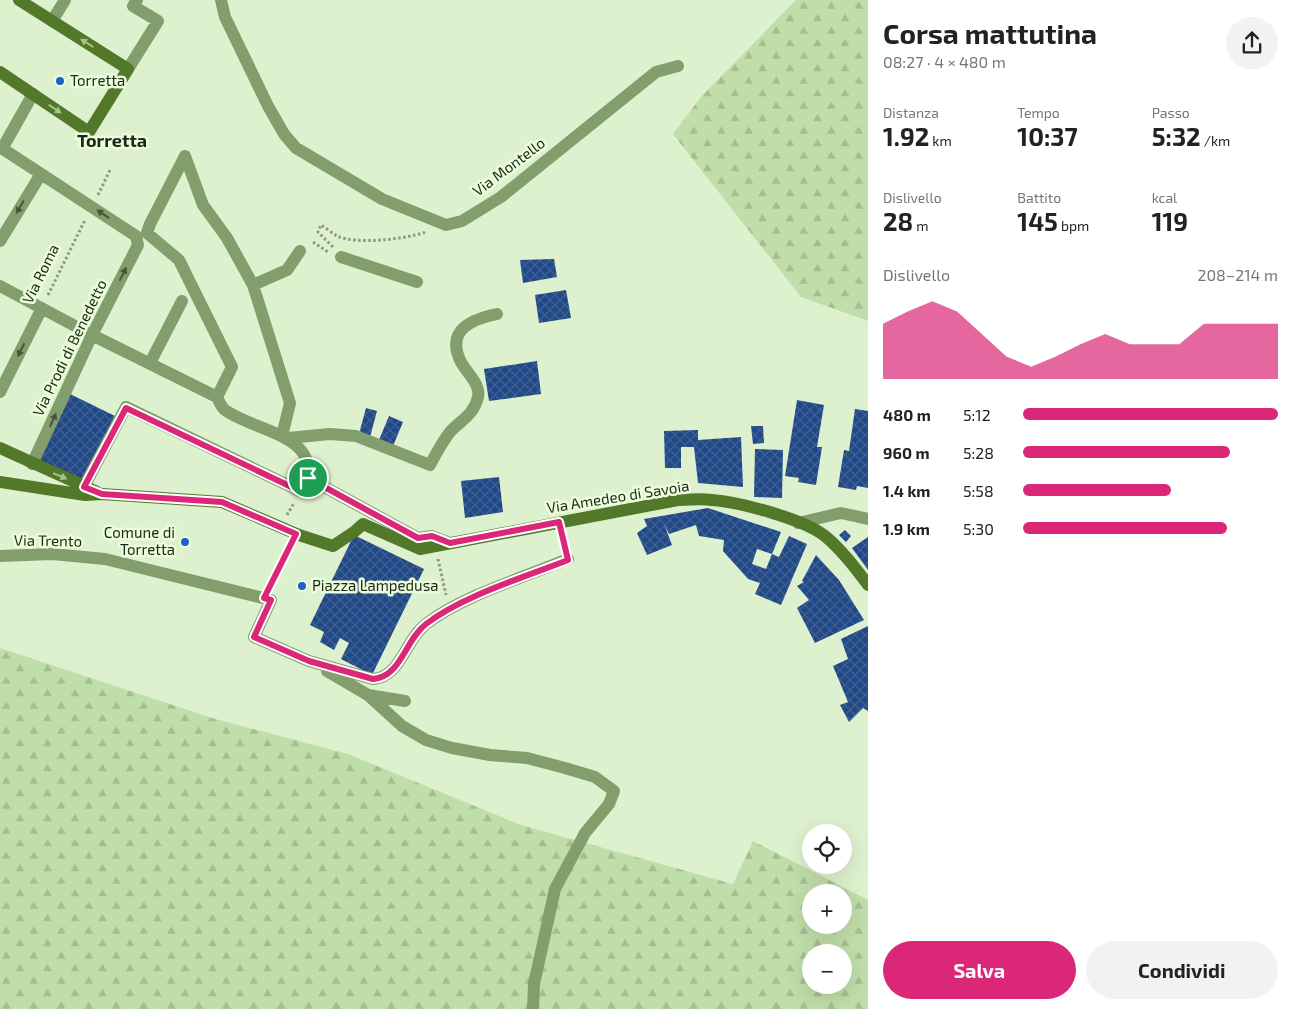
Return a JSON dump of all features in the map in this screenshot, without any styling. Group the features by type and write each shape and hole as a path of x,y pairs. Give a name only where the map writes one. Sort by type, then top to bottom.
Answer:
{"street":[{"path":"19,0 128,69"},
{"path":"52,21 65,0"},
{"path":"0,72 90,132 158,21 133,6 137,0"},
{"path":"221,0 225,16 268,106 284,134 296,148 382,199 446,225"},
{"name":"Via Montello","path":"446,225 462,221 501,197 656,72 678,66"},
{"path":"33,94 1,148 92,206"},
{"path":"217,397 232,367 179,260 148,233 150,224 185,156 203,205 227,238 253,285 290,403 285,437"},
{"path":"0,241 41,174"},
{"name":"Via Prodi di Benedetto","path":"32,464 92,335 138,245 136,236 92,206"},
{"path":"253,285 287,270 300,250"},
{"path":"341,257 417,282"},
{"path":"0,286 92,335 217,397 223,409 256,426 285,437 305,456 309,468 308,478 300,491 126,408 84,487"},
{"path":"150,363 182,301"},
{"name":"Via Roma","path":"0,392 42,308"},
{"path":"285,437 330,434 356,436 430,465 451,432 472,412 478,395 473,378 460,360 456,344 460,330 476,318 497,314"},
{"path":"0,448 102,494"},
{"path":"308,478 418,538 432,536 450,543"},
{"path":"0,482 85,495 102,494 222,502 296,534"},
{"name":"Via Amedeo di Savoia","path":"296,534 333,546 363,524 420,549 678,500 712,500 752,507 798,522 824,535 852,562 868,585"},
{"path":"798,522 841,513 868,519"},
{"name":"Via Trento","path":"0,556 52,554 105,559 268,599"},
{"path":"309,661 373,679 382,678 391,673 410,640 426,624 450,610 568,560"},
{"path":"268,599 254,637 309,661 368,695 402,726 426,740 452,748 490,755 527,758 565,768 595,777 614,791 609,804 585,833 555,889 534,984 533,1009"},
{"path":"368,695 405,701"}],"path":[{"name":"Via Roma","path":"42,308 110,170"},
{"path":"300,250 308,238 340,259 343,253 318,232 321,225 338,236 357,239 409,238 446,225"},
{"path":"281,527 300,491"},
{"path":"268,599 296,534"},
{"path":"435,546 450,610"}],"green space":[{"path":"796,0 868,0 868,321 801,297 673,134 701,97"},
{"path":"0,648 212,718 348,754 521,825 733,884 753,841 802,866 802,874 817,874 837,884 802,884 802,934 852,934 852,892 868,900 868,1009 0,1009"}],"building":[{"path":"554,259 557,277 523,283 520,260"},
{"path":"566,290 571,318 539,323 535,295"},
{"path":"537,361 541,394 489,401 484,369"},
{"path":"70,394 115,416 80,482 37,461"},
{"path":"797,400 824,405 817,447 822,447 816,485 798,482 799,478 785,476"},
{"path":"366,408 377,411 370,437 359,434"},
{"path":"855,409 868,411 868,488 857,486 856,490 838,487 844,450 849,451"},
{"path":"389,416 403,422 393,446 379,440"},
{"path":"751,426 763,426 764,443 753,444"},
{"path":"698,430 698,440 741,437 743,487 698,483 694,447 681,447 681,468 665,468 664,431"},
{"path":"755,449 783,450 782,498 754,497"},
{"path":"499,477 503,512 465,518 461,481"},
{"path":"708,508 781,532 772,554 779,557 789,536 807,544 781,605 755,594 760,583 748,579 723,551 724,540 699,536 696,525 669,534 664,524 672,545 647,555 637,533 647,526 644,519","holes":["757,549 772,554 766,569 752,564"]},
{"path":"845,530 851,536 846,542 839,535"},
{"path":"354,535 424,569 372,675 341,659 349,643 340,638 334,650 320,642 324,632 310,625"},
{"path":"868,537 868,570 852,548"},
{"path":"816,555 839,580 864,620 815,643 797,608 809,600 797,586 804,582 802,581"},
{"path":"868,626 868,711 863,708 849,722 840,705 848,702 833,666 848,659 841,639"}],"place":[{"name":"Torretta","path":"60,81"},
{"name":"Comune di Torretta","path":"185,542"},
{"name":"Piazza Lampedusa","path":"302,586"}],"district":[{"name":"Torretta","path":"112,141"}],"route":[{"path":"126,408 300,491 308,478 418,538 432,536 450,543 559,522 568,560 471,599 426,624 410,640 391,673 382,678 373,679 309,661 254,637 271,600 264,598 296,534 222,502 102,494 84,487 126,408"}]}
